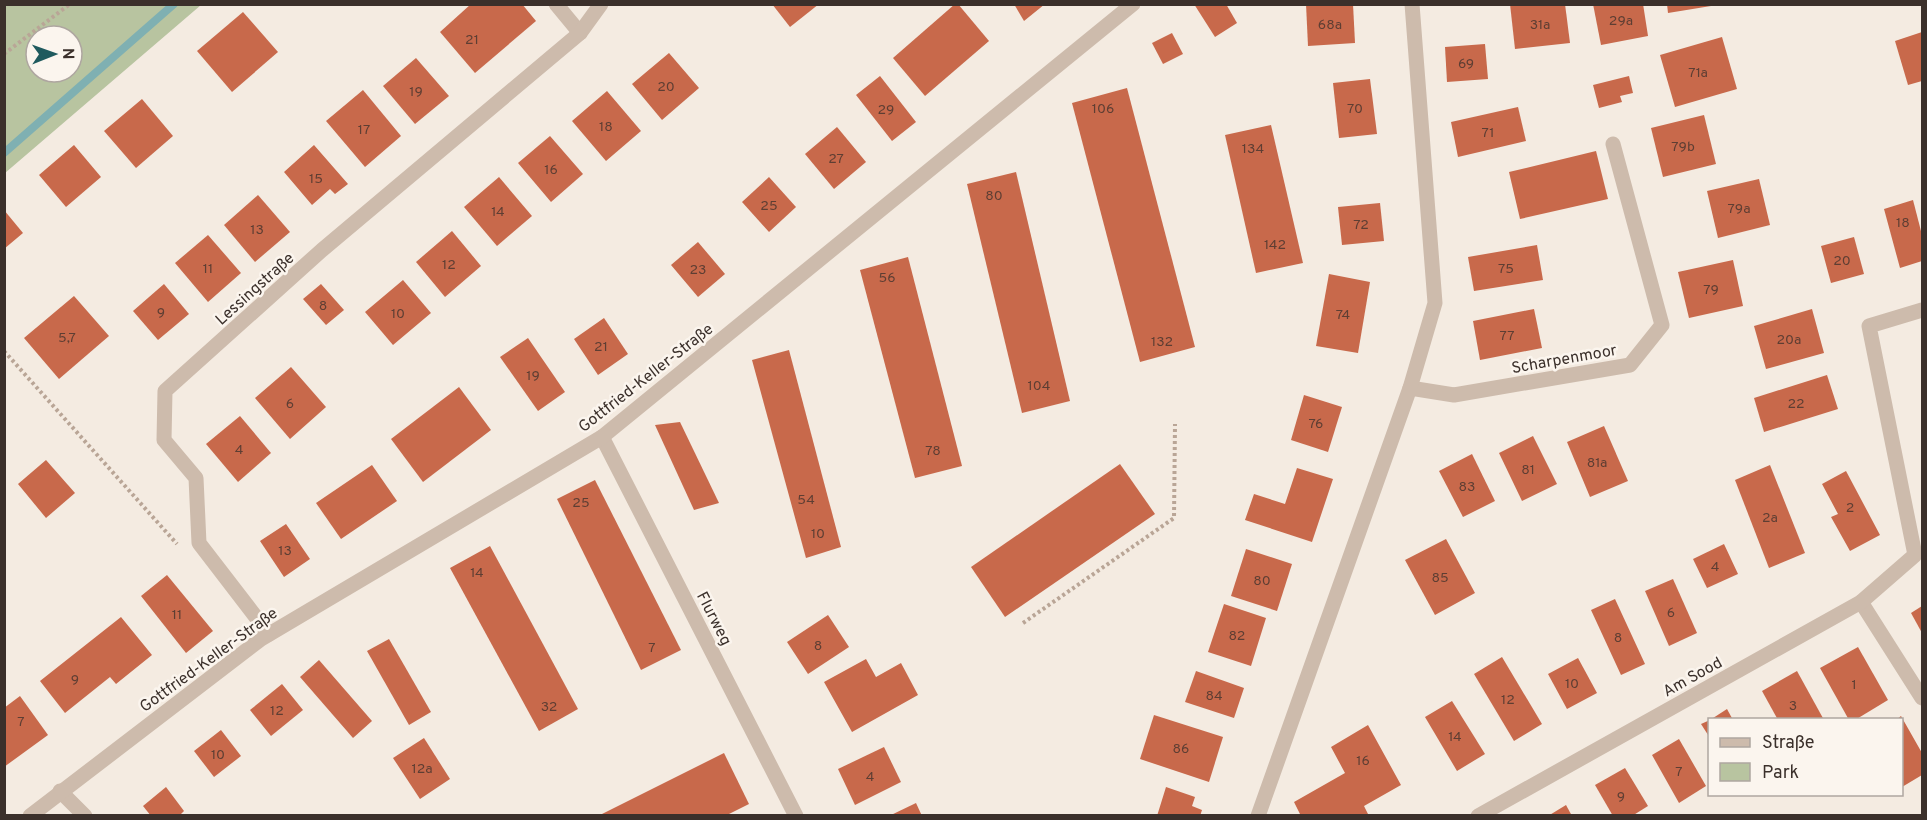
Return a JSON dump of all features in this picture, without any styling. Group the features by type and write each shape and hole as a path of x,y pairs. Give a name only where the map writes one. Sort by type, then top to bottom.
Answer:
{"street":[{"path":"556,4 580,33"},
{"name":"Lessingstraße","path":"269,634 199,543 196,478 164,440 165,391 322,250 580,33 601,4"},
{"name":"Gottfried-Keller-Straße","path":"30,816 269,634 602,437 1117,10 1132,4"},
{"path":"1258,816 1410,388 1435,303 1412,4"},
{"name":"Scharpenmoor","path":"1410,388 1454,395 1630,365 1662,325 1613,144"},
{"name":"Am Sood","path":"1478,816 1861,602 1915,555 1869,326 1923,310"},
{"name":"Flurweg","path":"602,437 796,816"},
{"path":"1861,602 1923,698"},
{"path":"60,791 85,816"}],"path":[{"path":"4,54 70,4"},
{"path":"4,351 182,549"},
{"path":"1023,623 1174,518 1175,424"}],"green space":[{"path":"5,4 201,5 5,173"}],"building":[{"path":"471,4 522,4 536,21 475,73 440,32"},
{"path":"772,4 819,4 790,27"},
{"path":"955,4 958,4 989,41 925,96 893,58"},
{"path":"1014,4 1045,4 1024,21"},
{"path":"1194,4 1226,4 1237,23 1215,37"},
{"path":"1306,4 1353,4 1355,43 1308,46"},
{"path":"1510,4 1565,4 1570,43 1515,49"},
{"path":"1593,4 1643,4 1648,36 1601,45"},
{"path":"1667,4 1711,4 1711,6 1668,13"},
{"path":"243,12 278,52 232,92 197,51"},
{"path":"1922,32 1922,81 1908,85 1895,41"},
{"path":"1172,33 1183,54 1163,64 1152,43"},
{"path":"1722,37 1737,89 1675,107 1660,55"},
{"path":"1485,44 1488,79 1447,82 1445,47"},
{"path":"669,53 699,88 662,120 632,84"},
{"path":"416,58 449,96 415,124 383,86"},
{"path":"880,76 916,122 892,141 856,95"},
{"path":"1629,76 1633,93 1620,96 1622,102 1599,108 1593,85"},
{"path":"1370,79 1377,134 1339,138 1333,83"},
{"path":"1127,88 1195,347 1140,362 1072,103"},
{"path":"363,90 401,136 365,167 326,121"},
{"path":"607,91 641,131 606,161 572,121"},
{"path":"142,99 173,136 136,168 104,131"},
{"path":"1518,107 1526,141 1458,157 1451,122"},
{"path":"1704,115 1716,164 1663,177 1651,128"},
{"path":"1271,125 1303,263 1256,273 1225,135"},
{"path":"837,127 866,162 834,189 805,154"},
{"path":"550,136 583,174 551,202 518,163"},
{"path":"74,145 101,177 66,207 39,175"},
{"path":"314,145 348,184 335,194 330,189 312,205 284,172"},
{"path":"1596,151 1608,199 1520,219 1509,172"},
{"path":"1016,172 1070,401 1022,413 967,184"},
{"path":"499,177 532,216 497,246 464,207"},
{"path":"769,177 796,207 769,232 742,202"},
{"path":"1759,179 1770,225 1718,238 1707,191"},
{"path":"258,195 290,232 255,262 224,225"},
{"path":"1913,200 1922,235 1922,261 1900,268 1884,209"},
{"path":"1380,203 1384,241 1342,245 1338,207"},
{"path":"4,210 23,233 4,249"},
{"path":"452,231 481,266 445,297 416,262"},
{"path":"208,235 241,273 208,302 175,263"},
{"path":"1854,237 1864,274 1831,283 1821,246"},
{"path":"698,242 725,274 698,297 671,265"},
{"path":"1537,245 1543,280 1474,291 1468,257"},
{"path":"908,257 962,466 915,478 860,270"},
{"path":"1733,260 1743,306 1689,318 1678,272"},
{"path":"1329,274 1370,282 1358,353 1316,346"},
{"path":"403,280 431,313 393,345 365,312"},
{"path":"164,284 189,314 158,340 133,311"},
{"path":"321,284 344,310 326,325 303,299"},
{"path":"74,296 109,336 59,379 24,338"},
{"path":"1534,309 1542,348 1480,360 1473,321"},
{"path":"1812,309 1824,353 1766,369 1754,326"},
{"path":"604,318 628,354 598,375 574,339"},
{"path":"528,338 565,392 538,411 500,357"},
{"path":"789,350 841,547 806,558 752,360"},
{"path":"291,367 326,407 290,439 255,398"},
{"path":"1827,375 1838,409 1764,432 1754,398"},
{"path":"459,387 491,430 423,482 391,439"},
{"path":"1304,395 1342,407 1328,452 1291,440"},
{"path":"240,416 271,453 238,482 206,444"},
{"path":"680,422 719,503 694,510 655,425"},
{"path":"1604,426 1628,481 1590,497 1567,442"},
{"path":"1533,436 1557,484 1522,501 1499,453"},
{"path":"1472,454 1495,501 1463,517 1439,471"},
{"path":"46,460 75,493 46,518 18,484"},
{"path":"1120,464 1155,514 1005,617 971,567"},
{"path":"372,465 397,501 341,539 316,503"},
{"path":"1770,465 1805,553 1769,568 1735,480"},
{"path":"1297,468 1333,479 1312,542 1245,520 1254,494 1285,504"},
{"path":"1846,471 1880,535 1850,551 1831,517 1838,514 1822,484"},
{"path":"595,480 681,650 641,670 557,499"},
{"path":"286,524 310,559 284,577 260,541"},
{"path":"1446,539 1475,593 1435,615 1405,560"},
{"path":"1724,544 1738,574 1707,588 1693,559"},
{"path":"490,546 578,709 539,731 450,568"},
{"path":"1246,549 1292,564 1277,611 1231,596"},
{"path":"167,575 213,631 186,653 141,596"},
{"path":"1673,579 1697,633 1669,646 1645,591"},
{"path":"1615,599 1645,664 1621,675 1591,610"},
{"path":"1224,604 1266,618 1251,666 1208,652"},
{"path":"1922,606 1922,633 1911,613"},
{"path":"828,615 849,647 808,674 787,642"},
{"path":"121,617 152,655 116,684 110,677 65,713 40,681"},
{"path":"389,639 431,712 409,725 367,651"},
{"path":"1858,647 1888,700 1858,718 1848,718 1820,668"},
{"path":"1502,657 1542,724 1514,741 1474,674"},
{"path":"1578,658 1597,693 1567,709 1548,674"},
{"path":"866,659 876,677 901,663 918,695 852,732 824,682"},
{"path":"319,660 372,721 353,738 300,677"},
{"path":"1196,671 1244,688 1234,718 1185,702"},
{"path":"1797,671 1823,718 1777,718 1762,691"},
{"path":"282,684 303,710 271,736 250,710"},
{"path":"20,696 48,735 4,767 4,708"},
{"path":"1452,701 1485,754 1457,771 1425,717"},
{"path":"1727,709 1732,718 1713,718"},
{"path":"1154,715 1223,737 1209,782 1140,759"},
{"path":"1903,720 1922,753 1922,775 1903,786"},
{"path":"1708,721 1708,735 1701,724"},
{"path":"1368,725 1401,785 1364,806 1369,816 1301,816 1294,802 1345,773 1331,747"},
{"path":"221,730 241,756 214,777 194,751"},
{"path":"424,738 450,779 420,799 393,758"},
{"path":"1679,739 1706,786 1679,803 1652,755"},
{"path":"884,747 901,782 855,805 838,769"},
{"path":"724,753 749,804 725,816 598,816"},
{"path":"1625,768 1648,806 1632,816 1613,816 1595,785"},
{"path":"166,787 184,811 179,816 151,816 143,806"},
{"path":"1166,787 1195,797 1192,806 1202,810 1200,816 1157,816"},
{"path":"916,803 922,816 889,816"},
{"path":"1566,805 1572,816 1548,816"}],"waterway":[{"path":"4,153 174,4"}]}
